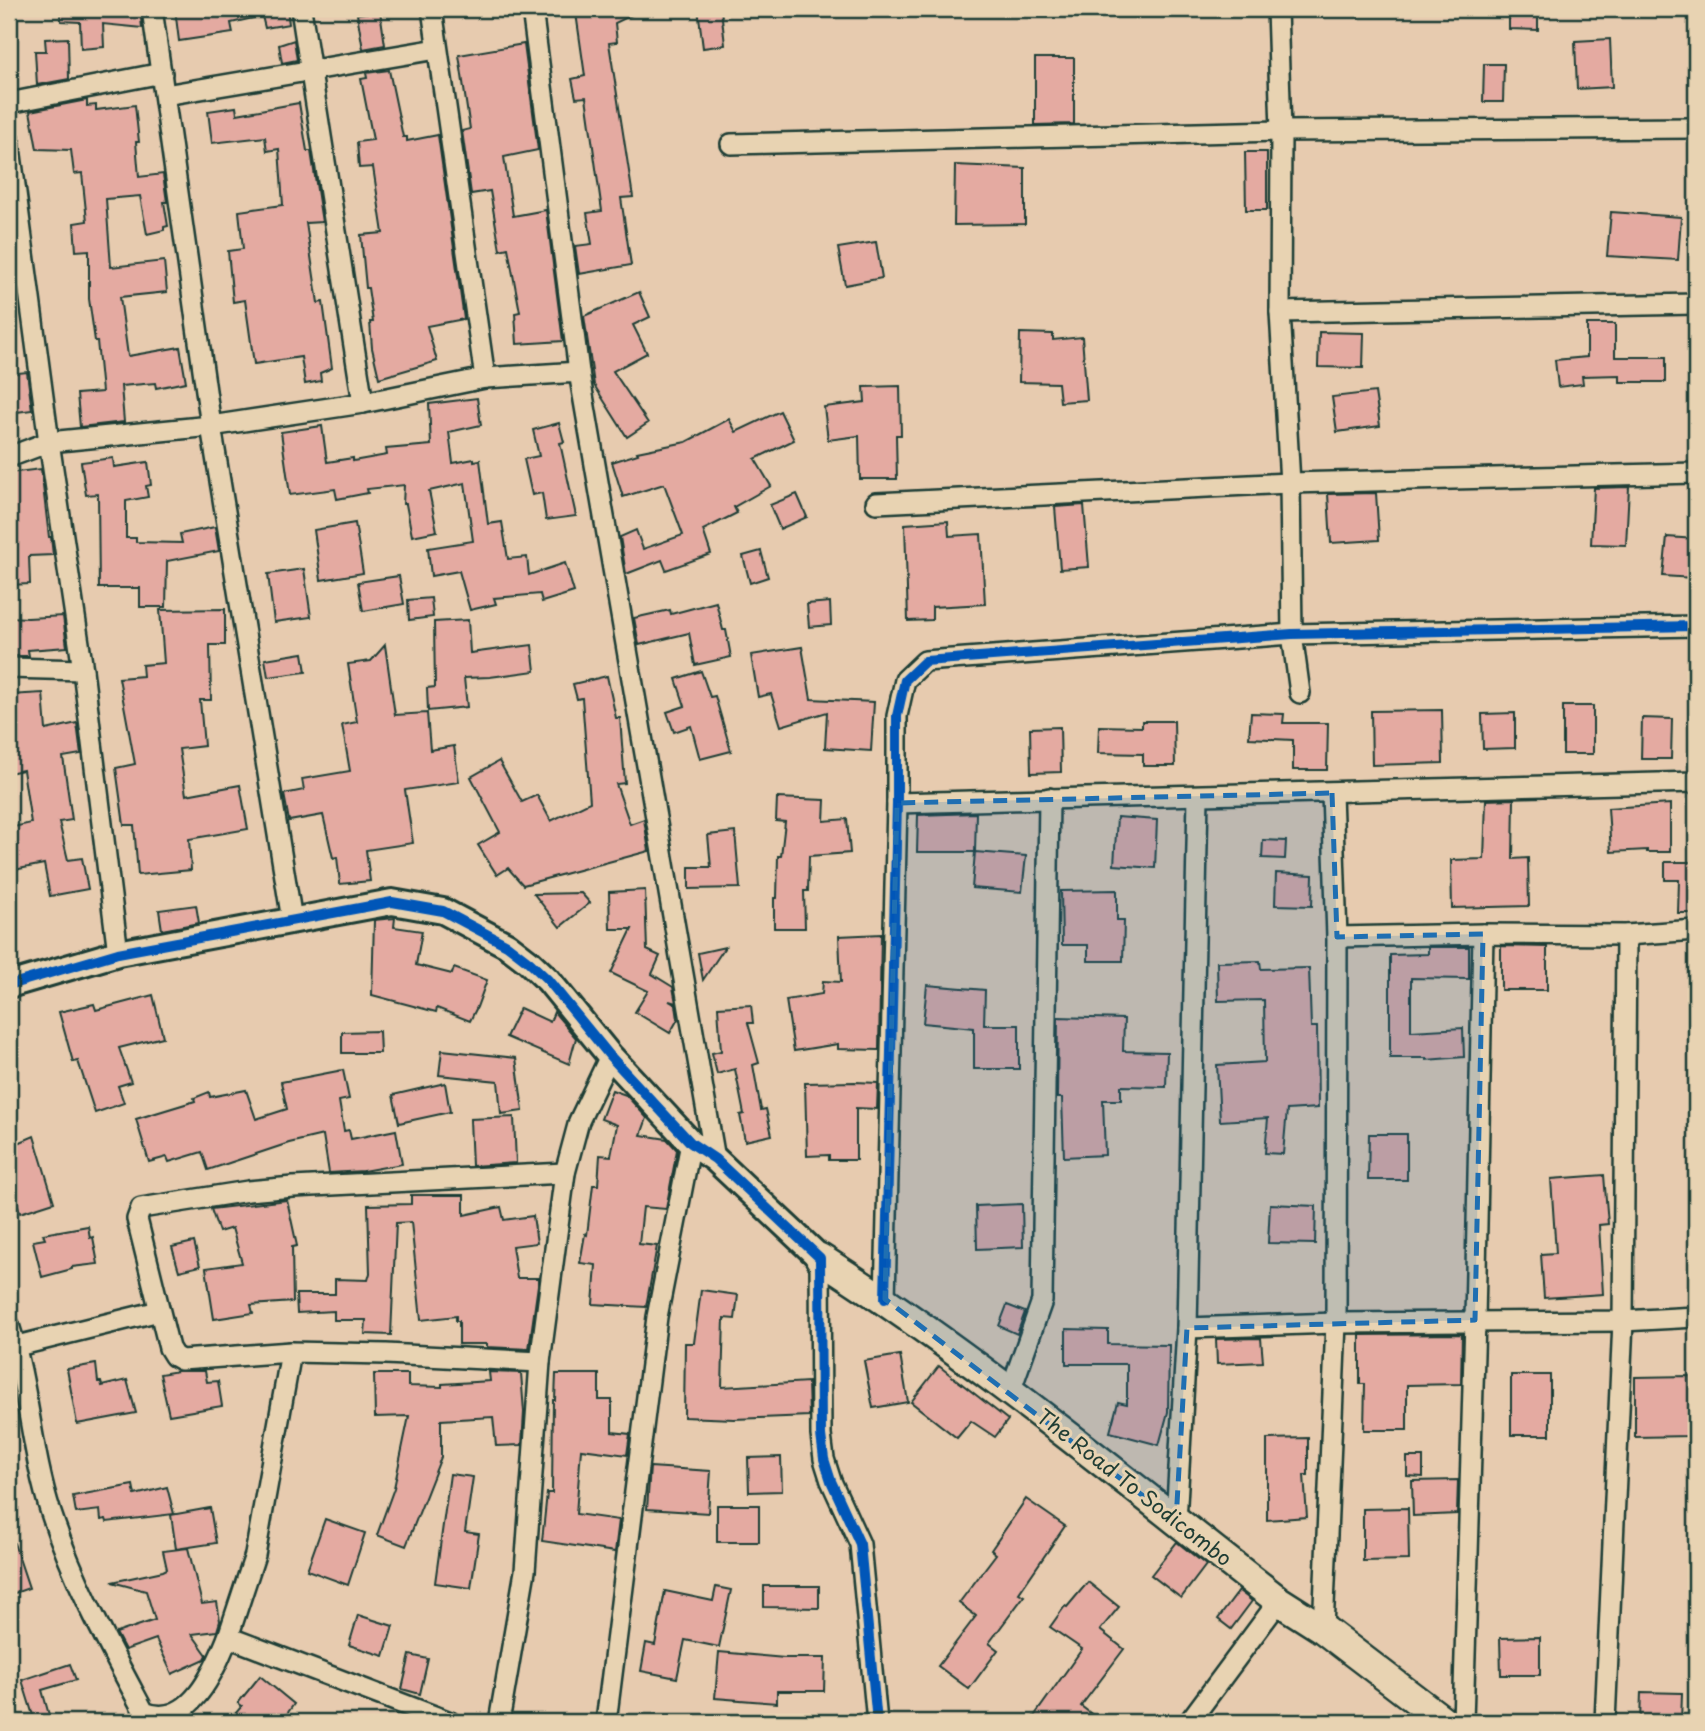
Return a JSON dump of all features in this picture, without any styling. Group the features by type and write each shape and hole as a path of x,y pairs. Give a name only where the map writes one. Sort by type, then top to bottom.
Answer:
{"main road":[{"name":"The Road To Sodicombo","path":"820,1258 885,1299 1010,1392 1279,1601 1323,1629 1445,1722"}],"street":[{"path":"152,9 211,426 292,920"},
{"path":"301,9 363,403"},
{"path":"432,9 485,378"},
{"path":"532,9 579,372 715,1159"},
{"path":"1277,9 1280,312 1290,483 1292,635 1300,694"},
{"path":"165,95 437,49"},
{"path":"9,103 162,73"},
{"path":"731,144 1280,131 1696,128"},
{"path":"9,139 16,266 49,442 83,670 118,953"},
{"path":"1280,312 1696,304"},
{"path":"9,457 49,442 211,426 363,403 485,378 579,372"},
{"path":"876,503 1290,483 1696,473"},
{"path":"885,1299 897,716 905,680 925,661 1292,635 1696,625"},
{"path":"9,668 83,670"},
{"path":"897,803 1696,782"},
{"path":"1323,1629 1336,1323 1337,937 1332,793"},
{"path":"1176,1521 1187,1328 1198,796"},
{"path":"1010,1392 1042,1301 1049,798"},
{"path":"9,985 118,953 392,902 443,911 508,945 529,962 548,980 610,1056 691,1143 715,1159 820,1258 821,1435 824,1460 860,1544 877,1722"},
{"path":"1337,937 1626,935 1696,930"},
{"path":"1463,1722 1483,934"},
{"path":"1605,1722 1623,1321 1626,935"},
{"path":"499,1722 525,1571 540,1362 565,1173 579,1121 610,1056"},
{"path":"606,1722 657,1317 691,1143"},
{"path":"540,1362 292,1352 181,1360 174,1356 169,1348 137,1219 141,1208 248,1191 565,1173"},
{"path":"12,1346 159,1311"},
{"path":"1187,1328 1475,1320 1623,1321 1696,1317"},
{"path":"9,1325 51,1513 137,1717 164,1717 177,1713 201,1693 212,1677 255,1555 292,1352"},
{"path":"1189,1722 1279,1601"},
{"path":"228,1637 450,1722"}],"highlighted area":[{"path":"1332,793 1337,937 1483,934 1475,1320 1187,1328 1176,1521 885,1299 897,803"}],"building":[{"path":"61,9 140,9 142,28 103,24 104,47 81,49 80,22 61,21"},
{"path":"175,9 287,9 289,24 265,28 262,16 231,23 233,33 179,41"},
{"path":"606,9 644,9 615,23 617,42 609,43 633,197 621,198 631,265 579,274 575,246 592,244 587,213 602,211 586,97 576,98 572,79 585,76 576,13"},
{"path":"698,9 721,9 725,45 703,48"},
{"path":"1509,9 1538,9 1538,30 1509,29"},
{"path":"380,11 385,45 363,49 357,14"},
{"path":"68,38 69,79 37,85 35,51 46,51 45,39"},
{"path":"1610,39 1612,87 1577,89 1575,41"},
{"path":"294,40 297,60 282,63 279,45"},
{"path":"524,44 538,150 504,157 513,216 546,210 563,341 517,344 515,313 520,312 508,248 500,250 490,191 471,194 462,131 470,129 459,55"},
{"path":"1035,58 1074,58 1074,124 1035,125"},
{"path":"1484,64 1504,64 1503,102 1483,102"},
{"path":"389,70 403,137 407,137 407,141 438,135 464,319 427,326 437,361 379,378 372,348 370,322 373,322 366,288 361,235 383,233 373,167 359,168 357,142 373,140 361,79 367,78 366,73"},
{"path":"87,100 87,106 96,105 96,110 135,105 139,177 163,174 168,226 164,227 164,230 147,234 140,196 106,199 111,267 164,261 167,292 120,297 128,356 180,347 186,382 156,388 155,383 121,386 124,422 80,427 77,394 102,392 97,341 89,299 89,250 76,251 74,223 87,221 82,173 74,174 71,150 37,149 30,111"},
{"path":"299,103 307,151 311,151 322,222 306,223 318,303 323,302 332,368 320,373 321,381 305,384 301,357 254,364 245,300 233,302 228,251 243,249 239,211 283,205 279,149 267,151 265,137 212,143 208,111 236,107 237,114"},
{"path":"1245,152 1267,152 1267,210 1246,210"},
{"path":"955,165 1025,168 1025,224 954,225"},
{"path":"1611,212 1681,217 1678,260 1607,256"},
{"path":"876,242 882,278 845,285 838,248"},
{"path":"639,292 650,317 633,325 647,353 613,371 648,423 627,437 594,385 584,316"},
{"path":"1587,324 1615,324 1615,357 1666,357 1666,382 1620,382 1620,375 1582,376 1583,384 1558,387 1555,360 1587,357"},
{"path":"1319,332 1364,333 1363,368 1318,367"},
{"path":"1020,333 1053,334 1053,340 1082,337 1087,400 1060,402 1058,383 1019,382"},
{"path":"27,372 32,410 9,413 9,374"},
{"path":"900,386 901,435 896,435 897,479 860,479 859,436 828,440 824,407 865,402 864,387"},
{"path":"1375,392 1380,426 1337,432 1332,397"},
{"path":"477,398 481,425 449,432 453,463 480,460 488,524 502,522 508,559 527,557 529,575 565,563 574,592 542,602 540,594 494,598 496,604 470,610 459,571 431,576 428,548 473,541 465,483 429,491 437,531 412,536 406,504 403,504 404,485 367,489 368,493 337,499 335,489 290,495 281,432 322,426 327,462 353,458 353,461 387,455 386,449 431,445 429,404"},
{"path":"780,411 794,440 755,459 771,486 734,507 737,513 703,530 711,554 666,570 662,560 626,574 620,537 636,530 643,549 683,535 664,484 623,497 612,462 638,454 637,452 686,442 729,419 736,432"},
{"path":"559,423 564,442 560,443 576,516 546,520 542,493 532,495 524,459 539,456 533,430"},
{"path":"113,458 114,467 148,462 151,485 146,486 148,497 126,501 126,538 136,538 136,542 182,543 180,534 215,527 219,551 167,561 166,607 140,607 140,588 99,588 98,494 86,495 81,462"},
{"path":"41,469 53,555 29,556 30,584 9,585 9,473"},
{"path":"1629,487 1626,545 1591,544 1594,488"},
{"path":"1376,493 1379,540 1331,543 1328,494"},
{"path":"797,494 807,517 780,529 770,505"},
{"path":"1084,505 1089,567 1060,569 1055,507"},
{"path":"948,521 949,536 981,534 985,604 932,607 932,620 908,621 905,524"},
{"path":"355,523 363,573 321,580 314,530"},
{"path":"1667,537 1696,539 1693,578 1663,576"},
{"path":"761,551 768,577 750,583 743,556"},
{"path":"304,569 311,617 274,622 268,574"},
{"path":"399,576 404,604 363,611 358,582"},
{"path":"431,598 433,617 409,620 408,600"},
{"path":"716,602 723,630 726,630 731,657 695,665 689,633 639,645 634,618 670,610 671,614"},
{"path":"830,602 831,625 809,627 807,604"},
{"path":"225,609 225,645 210,645 211,700 200,700 204,746 179,749 186,795 240,785 248,829 189,839 191,870 138,875 134,825 124,825 116,768 135,764 119,678 143,676 142,665 164,663 160,610"},
{"path":"63,616 67,647 28,650 29,656 9,656 9,617"},
{"path":"468,620 470,653 532,645 535,671 464,678 467,707 428,711 427,688 435,687 434,622"},
{"path":"385,645 395,715 427,713 430,750 454,746 459,782 405,790 413,843 366,850 370,881 340,884 337,857 333,858 323,815 289,821 284,794 304,790 302,779 350,771 342,725 357,722 348,664 371,661"},
{"path":"802,647 811,699 874,702 871,751 825,748 827,712 781,726 771,694 758,697 751,655"},
{"path":"303,653 306,672 268,677 265,659"},
{"path":"701,671 710,697 715,696 731,751 700,759 691,726 674,732 667,712 685,706 676,679"},
{"path":"607,676 616,718 620,718 625,783 616,784 630,824 644,819 649,851 523,885 508,868 497,875 478,845 500,832 471,777 499,761 522,802 537,795 551,821 590,802 582,698 577,699 573,684"},
{"path":"43,693 46,730 77,723 81,754 63,757 72,820 59,822 68,860 82,858 88,889 50,896 44,864 9,871 9,828 31,823 23,770 9,773 9,695"},
{"path":"1563,706 1593,706 1593,754 1563,754"},
{"path":"1442,710 1443,763 1372,765 1371,711"},
{"path":"1251,713 1284,714 1283,723 1328,723 1327,770 1293,770 1293,740 1249,738"},
{"path":"1515,713 1515,748 1483,749 1482,714"},
{"path":"1642,718 1672,719 1671,759 1641,759"},
{"path":"1142,721 1174,721 1175,766 1143,766 1143,754 1098,753 1099,726 1142,727"},
{"path":"1060,727 1061,772 1031,773 1030,728"},
{"path":"777,798 825,800 824,821 847,819 850,853 809,856 808,891 804,891 805,928 774,928 778,856 781,856 785,822 776,821"},
{"path":"1514,799 1513,859 1528,858 1529,906 1452,908 1451,860 1484,859 1486,800"},
{"path":"1670,804 1670,852 1611,852 1608,808"},
{"path":"976,813 975,852 917,852 918,815"},
{"path":"1117,817 1157,820 1155,868 1114,865"},
{"path":"735,832 740,888 689,889 689,867 711,867 708,835"},
{"path":"1263,840 1286,841 1285,859 1262,858"},
{"path":"975,852 1026,856 1022,892 972,888"},
{"path":"1665,862 1696,862 1695,913 1678,913 1679,880 1665,880"},
{"path":"1276,873 1313,875 1312,906 1275,905"},
{"path":"645,890 647,950 660,956 652,974 673,987 676,1003 669,1001 676,1005 678,1019 670,1033 635,1012 648,991 611,973 632,929 610,929 609,892"},
{"path":"1117,890 1117,920 1124,920 1123,961 1088,961 1088,945 1062,945 1061,891"},
{"path":"581,893 590,903 560,927 534,894"},
{"path":"196,905 199,923 162,930 159,910"},
{"path":"395,918 394,927 422,931 416,965 452,974 454,968 487,980 470,1021 437,1008 436,1012 372,995 374,920"},
{"path":"881,934 879,1050 838,1049 838,1044 794,1051 786,1000 822,994 823,981 841,982 839,936"},
{"path":"1501,946 1547,947 1547,990 1501,990"},
{"path":"725,947 703,980 698,953"},
{"path":"1428,947 1469,947 1469,979 1411,978 1411,1031 1463,1028 1464,1057 1426,1060 1390,1058 1390,955 1428,954"},
{"path":"1260,961 1261,969 1309,968 1311,1027 1317,1027 1318,1108 1287,1110 1283,1154 1265,1153 1268,1118 1220,1121 1217,1065 1265,1062 1264,1000 1218,1001 1217,962"},
{"path":"927,985 985,990 984,1025 1019,1025 1019,1069 974,1069 974,1028 923,1023"},
{"path":"153,995 163,1037 119,1048 131,1082 118,1086 124,1103 95,1113 78,1061 73,1062 59,1012 94,1004 96,1010"},
{"path":"751,1005 753,1023 748,1023 759,1063 753,1065 761,1110 766,1109 772,1135 745,1141 740,1115 744,1114 735,1069 717,1074 712,1053 721,1051 718,1007"},
{"path":"520,1008 550,1022 554,1012 576,1038 569,1064 506,1037"},
{"path":"1058,1017 1124,1019 1123,1051 1167,1052 1166,1087 1121,1086 1121,1100 1103,1100 1105,1155 1064,1157 1062,1098 1057,1098"},
{"path":"379,1031 380,1053 342,1053 342,1032"},
{"path":"442,1050 516,1058 523,1111 501,1114 498,1081 439,1075"},
{"path":"343,1070 349,1099 339,1101 344,1131 349,1130 351,1139 396,1130 402,1164 363,1171 329,1173 323,1135 289,1143 208,1170 202,1152 169,1162 167,1157 149,1162 136,1119 195,1101 194,1098 209,1092 210,1097 246,1090 256,1119 287,1109 281,1082"},
{"path":"445,1083 450,1112 399,1123 393,1095"},
{"path":"805,1083 878,1083 877,1109 856,1108 856,1160 829,1160 829,1155 807,1156"},
{"path":"612,1090 626,1095 647,1118 641,1135 667,1139 677,1150 666,1209 643,1207 639,1244 657,1246 646,1307 593,1304 596,1265 580,1263 585,1234 587,1235 593,1185 598,1185 600,1155 611,1156 617,1125 601,1119"},
{"path":"514,1117 516,1163 472,1166 470,1119"},
{"path":"1369,1134 1407,1134 1407,1180 1368,1180"},
{"path":"34,1136 54,1202 20,1213 9,1161 9,1147"},
{"path":"1604,1175 1608,1224 1599,1225 1603,1294 1544,1298 1541,1254 1556,1253 1551,1179"},
{"path":"411,1195 464,1195 464,1215 501,1207 504,1220 533,1216 537,1243 512,1246 517,1278 539,1278 529,1349 459,1344 459,1321 456,1321 456,1316 421,1320 411,1222 396,1223 391,1335 365,1334 366,1320 334,1320 334,1311 297,1313 296,1294 335,1294 335,1279 368,1280 368,1205 411,1204"},
{"path":"287,1200 297,1246 292,1247 293,1302 251,1305 253,1313 214,1319 206,1268 242,1263 232,1228 219,1232 211,1209"},
{"path":"1022,1204 1023,1247 977,1249 976,1206"},
{"path":"1270,1204 1316,1206 1315,1244 1268,1243"},
{"path":"88,1226 98,1264 72,1267 42,1277 33,1241 45,1239 43,1234"},
{"path":"194,1242 200,1266 179,1271 172,1247"},
{"path":"701,1290 738,1295 735,1319 724,1318 722,1387 808,1382 809,1416 734,1419 684,1417 685,1343 694,1343"},
{"path":"1007,1305 1025,1312 1017,1334 999,1326"},
{"path":"1066,1329 1108,1330 1108,1344 1169,1345 1168,1412 1159,1445 1110,1432 1118,1402 1127,1404 1127,1364 1066,1364"},
{"path":"1462,1334 1461,1384 1407,1385 1407,1430 1364,1430 1365,1384 1360,1384 1360,1335"},
{"path":"1261,1338 1263,1362 1217,1364 1216,1339"},
{"path":"900,1355 908,1402 873,1408 864,1361"},
{"path":"96,1364 98,1382 101,1382 102,1386 127,1380 136,1413 77,1424 67,1369"},
{"path":"939,1366 1008,1420 995,1437 971,1421 957,1438 911,1402"},
{"path":"205,1371 207,1382 218,1381 222,1406 169,1415 160,1374"},
{"path":"489,1372 521,1373 524,1412 522,1445 496,1446 493,1417 441,1420 441,1457 406,1546 377,1535 394,1488 409,1416 375,1417 374,1374 408,1374 408,1386 442,1387 442,1384 490,1381"},
{"path":"556,1374 599,1374 599,1400 612,1400 612,1432 630,1434 627,1455 581,1449 576,1514 619,1520 615,1552 542,1541 547,1493 552,1493 553,1400"},
{"path":"1511,1375 1550,1375 1550,1435 1511,1435"},
{"path":"1690,1376 1690,1436 1635,1437 1635,1377"},
{"path":"1308,1438 1308,1475 1304,1475 1307,1517 1267,1520 1267,1439"},
{"path":"781,1457 782,1491 749,1492 748,1458"},
{"path":"1407,1457 1423,1457 1423,1477 1407,1476"},
{"path":"650,1467 711,1471 708,1513 647,1509"},
{"path":"450,1474 473,1477 465,1532 479,1534 471,1588 435,1583"},
{"path":"1458,1480 1457,1514 1413,1516 1412,1481"},
{"path":"133,1485 135,1495 167,1487 174,1514 107,1522 106,1519 101,1520 100,1510 76,1513 73,1496"},
{"path":"1026,1499 1065,1526 1019,1593 1024,1596 989,1643 998,1650 969,1689 938,1666 976,1616 959,1603 996,1554 991,1550"},
{"path":"717,1505 759,1505 759,1542 717,1542"},
{"path":"210,1508 216,1543 176,1549 171,1515"},
{"path":"1408,1508 1409,1560 1363,1561 1363,1509"},
{"path":"325,1519 365,1533 348,1585 307,1570"},
{"path":"12,1537 29,1588 9,1595 9,1538"},
{"path":"1177,1542 1206,1565 1181,1598 1151,1575"},
{"path":"188,1548 202,1604 217,1602 220,1621 217,1631 192,1634 207,1655 205,1659 172,1674 156,1639 125,1650 116,1633 155,1620 146,1591 112,1582 163,1571 167,1569 163,1551"},
{"path":"1088,1582 1119,1607 1100,1630 1124,1649 1081,1706 1102,1722 1030,1722 1082,1649 1050,1627"},
{"path":"764,1586 819,1586 819,1608 764,1607"},
{"path":"716,1587 731,1590 719,1647 685,1640 677,1678 641,1671 646,1643 655,1645 665,1591 713,1601"},
{"path":"1239,1591 1252,1601 1231,1629 1218,1619"},
{"path":"358,1615 393,1626 384,1656 349,1645"},
{"path":"1540,1637 1540,1675 1501,1675 1500,1638"},
{"path":"719,1652 785,1658 825,1658 824,1691 777,1691 777,1703 715,1698"},
{"path":"410,1655 428,1659 420,1694 402,1689"},
{"path":"70,1664 76,1680 42,1690 51,1722 35,1722 22,1680"},
{"path":"260,1676 294,1704 281,1722 243,1722 234,1715 242,1706 238,1703"},
{"path":"1641,1692 1682,1693 1681,1722 1640,1722"}],"cycle path":[{"path":"885,1299 897,716 905,680 925,661 1292,634 1696,626"},
{"path":"9,985 118,953 392,902 443,911 507,945 529,962 548,980 610,1056 691,1143 715,1159 820,1258 821,1435 824,1459 831,1481 860,1544 877,1722"}]}
